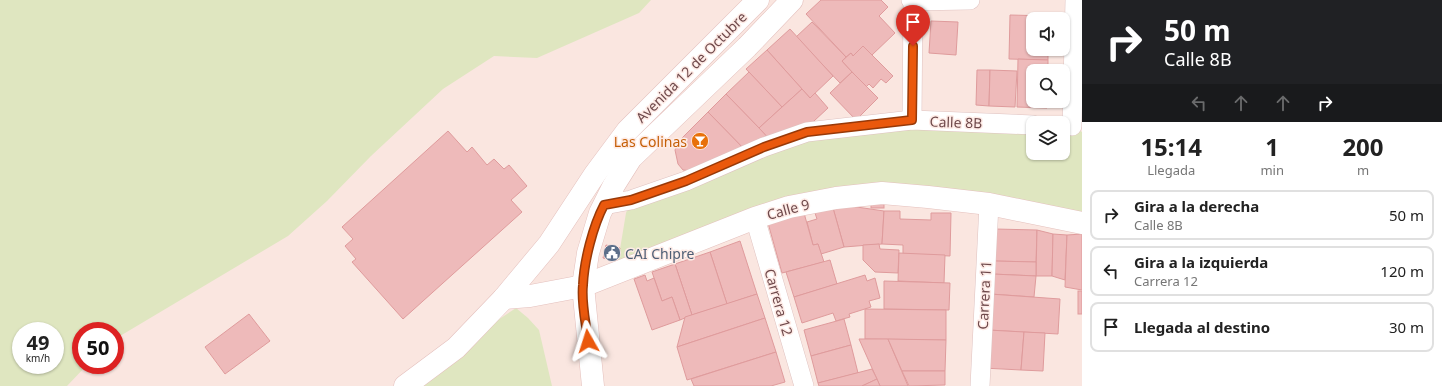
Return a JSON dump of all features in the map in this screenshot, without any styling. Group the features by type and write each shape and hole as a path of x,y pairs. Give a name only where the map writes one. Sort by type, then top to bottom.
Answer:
{"main road":[{"name":"Avenida 12 de Octubre","path":"405,386 456,348 504,298 549,244 595,174 626,131 758,0"},
{"name":"Avenida 12 de Octubre","path":"593,386 582,286 588,253 600,213 614,185 631,158 747,47 792,0"},
{"name":"Calle 9","path":"504,298 530,296 582,286 755,218 789,207 836,198 882,193 989,204 1082,223"}],"street":[{"path":"912,120 912,1 970,0"},
{"path":"1072,128 1075,0"},
{"name":"Calle 8B","path":"604,205 631,200 686,181 764,147 807,132 912,120 1026,125"},
{"name":"Carrera 11","path":"980,386 989,204"},
{"name":"Carrera 12","path":"755,218 804,386"}],"green space":[{"path":"0,0 651,0 639,13 537,58 494,56 443,89 371,156 327,201 288,236 124,334 124,322 72,322 72,374 78,374 67,386 0,386"},
{"path":"1026,125 1026,160 1070,160 1070,126 1072,126 1082,132 1082,223 882,193 618,261 626,213 631,200 807,132"},
{"path":"516,308 539,330 552,386 405,386 456,348"}],"building":[{"path":"821,0 881,0 888,7 879,16 895,33 872,55 863,46 853,56 851,53 846,57 806,14"},
{"path":"1010,15 1026,15 1026,56 1048,56 1048,60 1009,59"},
{"path":"931,21 958,22 956,55 929,53"},
{"path":"812,22 846,57 842,61 852,72 840,83 796,37"},
{"path":"790,29 833,76 810,98 767,50"},
{"path":"863,46 893,76 886,83 881,79 873,88 869,84 866,87 842,61 851,53 853,56"},
{"path":"767,50 802,89 782,107 746,69"},
{"path":"1018,59 1048,60 1048,64 1026,64 1026,107 1017,107"},
{"path":"977,70 990,70 989,106 976,105"},
{"path":"990,70 1017,71 1015,107 989,106"},
{"path":"749,72 782,107 759,128 726,94"},
{"path":"852,72 878,98 856,120 830,93"},
{"path":"802,89 810,98 815,93 828,108 800,134 770,140 759,128"},
{"path":"726,94 770,140 745,150 708,112"},
{"path":"708,112 745,150 693,171 683,170 678,164 675,150 679,141"},
{"path":"448,131 467,152 472,147 487,165 494,159 504,169 509,165 527,186 511,200 522,212 403,319 352,262 356,259 345,246 353,239 342,227"},
{"path":"871,199 884,199 884,208 871,208"},
{"path":"843,205 884,211 882,244 844,247 833,208"},
{"path":"833,208 844,247 821,254 818,244 813,245 807,222 817,219 815,213"},
{"path":"884,211 900,211 900,219 931,220 931,213 951,213 950,256 903,254 903,245 882,244"},
{"path":"804,213 813,245 818,244 824,262 782,273 768,223"},
{"path":"995,229 1037,230 1036,262 994,261"},
{"path":"1037,230 1053,234 1052,276 1036,276"},
{"path":"1053,234 1067,235 1065,280 1052,276"},
{"path":"1082,234 1082,290 1065,287 1067,235"},
{"path":"740,241 757,294 727,304 710,252"},
{"path":"879,244 880,249 899,250 898,273 875,272 863,260 863,245"},
{"name":"CAI Chipre","path":"606,245 620,248 617,261 603,258"},
{"path":"710,252 727,304 692,315 675,264"},
{"path":"899,253 945,255 944,283 898,281"},
{"path":"830,260 837,284 794,297 786,272"},
{"path":"994,261 1036,262 1036,276 992,274"},
{"path":"675,264 692,315 680,320 672,297 662,301 652,272"},
{"path":"992,274 1036,276 1034,297 990,294"},
{"path":"645,275 647,281 654,278 662,301 672,297 680,320 652,330 634,279"},
{"path":"865,275 867,281 875,278 880,298 869,301 871,307 849,314 850,317 836,321 833,313 802,323 794,297"},
{"path":"884,281 950,283 949,310 884,309"},
{"path":"1078,291 1082,291 1082,314 1078,314"},
{"path":"757,294 765,318 677,347 685,317"},
{"path":"990,294 1060,299 1058,334 988,330"},
{"path":"865,309 946,310 946,340 865,339"},
{"path":"249,314 270,341 225,374 205,347"},
{"path":"765,318 776,352 687,380 677,347"},
{"path":"844,319 851,345 811,356 804,330"},
{"path":"988,330 1024,332 1021,370 983,368"},
{"path":"1024,332 1045,333 1043,371 1021,370"},
{"path":"859,339 888,339 908,386 880,386"},
{"path":"888,339 946,340 945,371 902,371"},
{"path":"851,345 858,373 818,383 811,356"},
{"path":"776,352 785,382 771,386 694,386 691,379"},
{"path":"872,369 877,379 862,386 819,386 818,383"},
{"path":"902,371 945,371 945,385 909,386"},
{"path":"877,379 880,386 862,386"}],"place":[{"name":"Las Colinas","path":"700,141"},
{"name":"CAI Chipre","path":"612,253"}],"route":[{"path":"588,341 582,286 588,253 600,213 604,205 631,200 686,181 764,147 807,132 912,120 913,46"}]}
